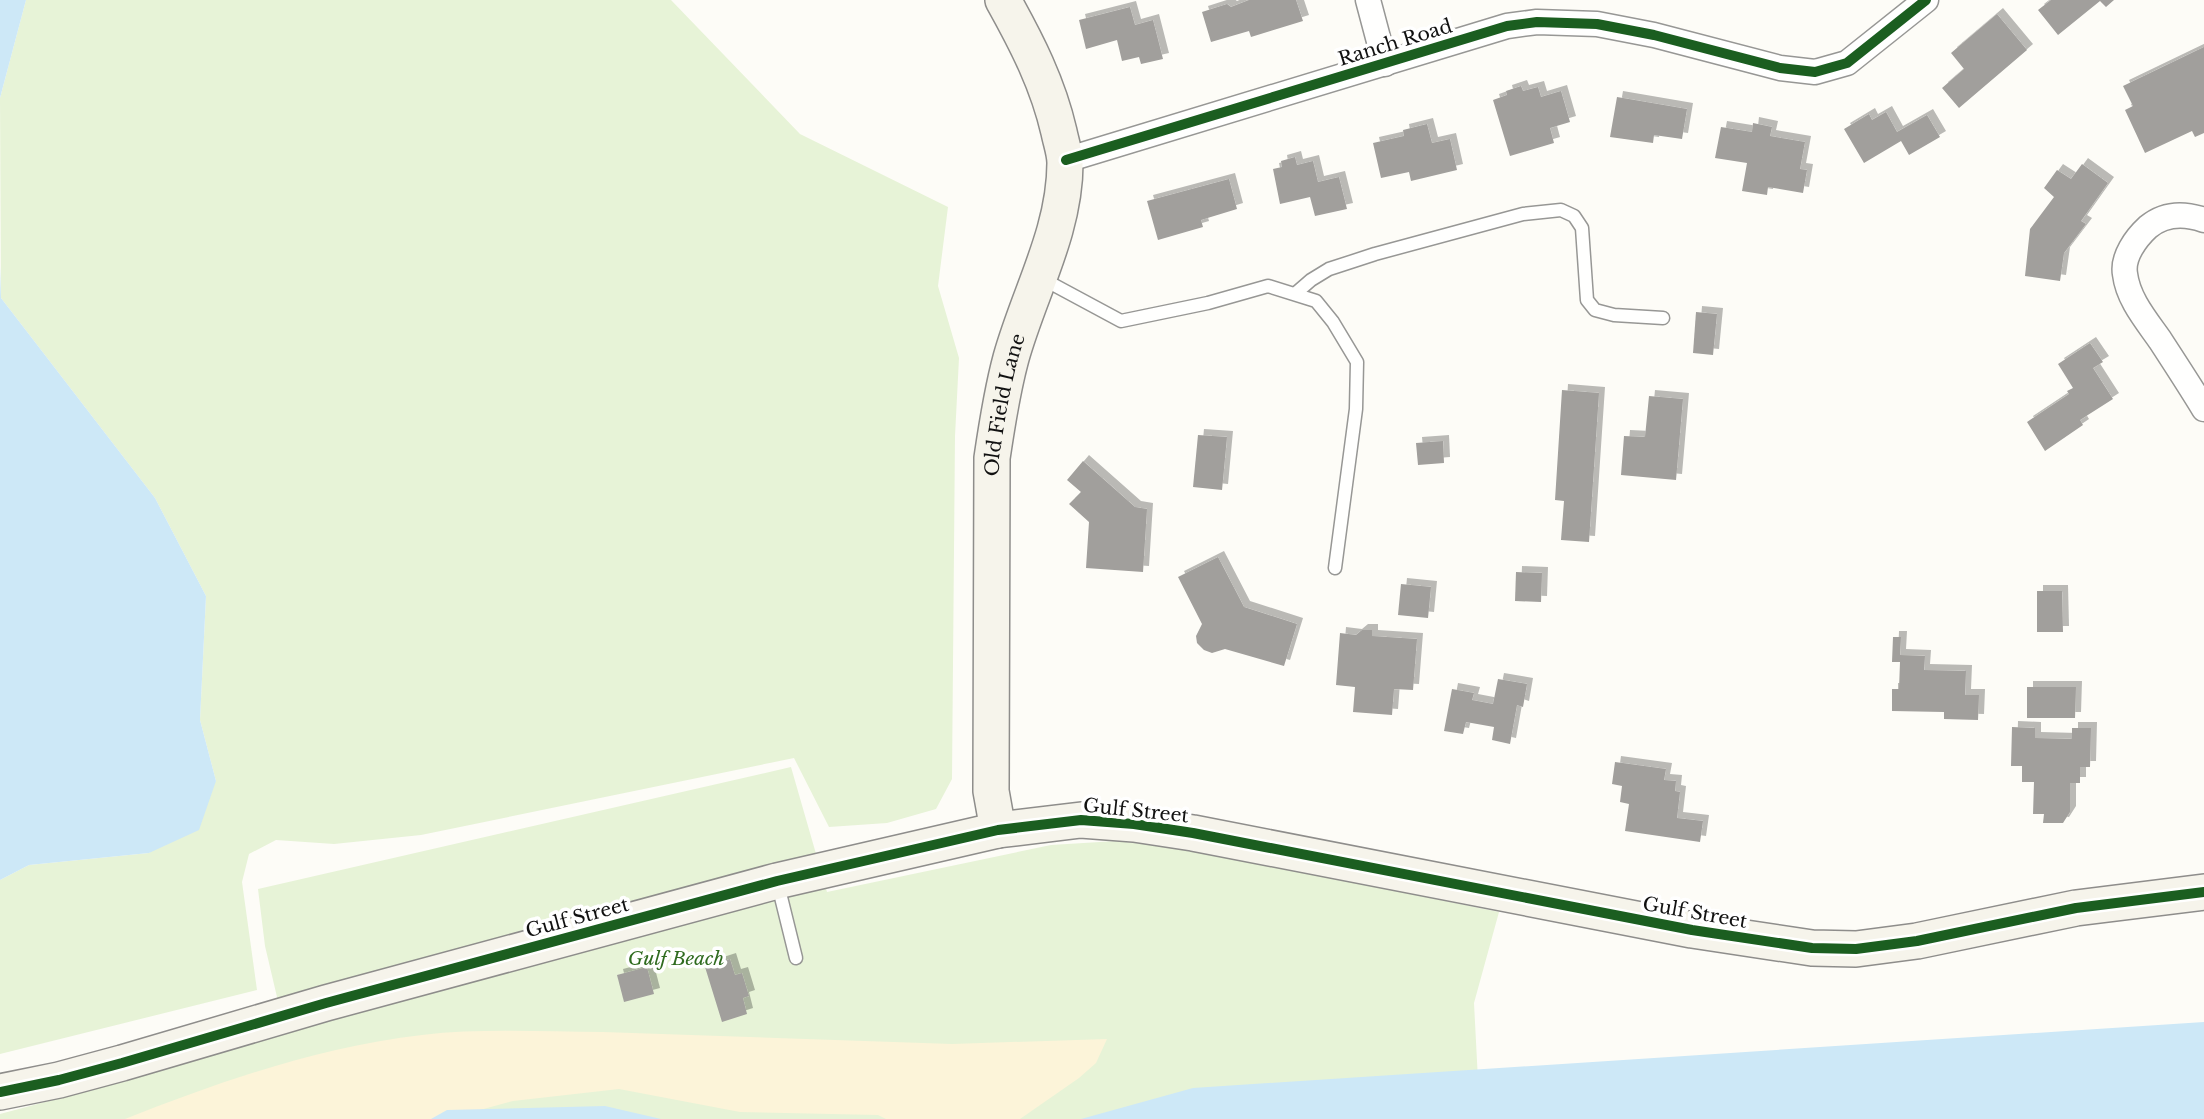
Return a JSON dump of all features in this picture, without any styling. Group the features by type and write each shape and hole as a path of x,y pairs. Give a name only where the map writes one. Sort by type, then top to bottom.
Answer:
{"main road":[{"name":"Old Field Lane","path":"998,830 991,791 992,458 1011,357 1058,218 1066,160 1053,106 1041,74 1003,0"},
{"name":"Gulf Street","path":"0,1092 97,1070 326,1003 777,881 998,830 1081,820 1134,824 1220,838 1692,930 1812,948 1856,949 1917,941 2076,908 2204,892"}],"street":[{"path":"1368,0 1385,64"},
{"name":"Ranch Road","path":"1066,160 1507,26 1537,22 1597,24 1654,35 1780,68 1815,72 1847,63 1922,1"},
{"path":"2204,220 2193,216 2173,215 2155,222 2140,235 2130,249 2124,271 2130,295 2204,409"}],"lane":[{"path":"1296,293 1329,269 1375,254 1523,214 1560,210 1573,216 1582,228 1587,300 1595,310 1614,315 1663,318"},
{"path":"1040,277 1121,321 1208,303 1268,286 1316,300 1357,362 1356,409 1335,568"},
{"path":"777,881 796,958"}],"green space":[{"path":"26,0 671,0 800,134 948,207 938,286 959,358 955,436 952,779 936,809 887,823 829,827 794,758 421,835 334,844 276,840 249,854 242,882 257,990 0,1054 0,880 29,865 149,853 216,781 200,720 206,596 155,498 1,298 0,98"},
{"name":"Gulf Beach","path":"791,767 827,892 1051,845 1116,841 1229,857 1499,912 1474,1003 1480,1119 0,1119 0,1114 285,1031 265,946 258,889"}],"sand":[{"path":"467,1032 603,1032 952,1044 1107,1039 1096,1063 1020,1119 886,1119 878,1115 740,1112 619,1089 513,1101 447,1119 125,1119 271,1067 384,1040"}],"water":[{"path":"0,0 26,0 0,98"},
{"path":"0,266 1,298 155,498 206,596 200,720 216,781 199,830 149,853 29,865 0,880"},
{"path":"2204,1022 2204,1119 1081,1119 1193,1088"},
{"path":"605,1106 661,1119 431,1119 447,1110"}],"building":[{"path":"1249,0 1296,0 1303,21 1251,37 1249,31 1211,42 1202,12 1227,4 1231,7"},
{"path":"2051,0 2114,0 2106,7 2100,1 2058,35 2038,10"},
{"path":"1130,7 1135,25 1153,20 1163,59 1141,64 1139,57 1122,61 1117,40 1086,49 1079,20"},
{"path":"1997,14 2027,50 1959,108 1942,88 1964,69 1951,53"},
{"path":"2204,47 2204,133 2195,137 2192,131 2145,153 2125,110 2133,106 2123,86"},
{"path":"1521,86 1523,91 1538,87 1541,97 1561,91 1570,122 1550,128 1554,143 1510,156 1493,100 1507,95 1506,91"},
{"path":"1617,97 1687,109 1682,139 1654,135 1653,143 1610,137"},
{"path":"1886,112 1897,132 1927,115 1940,137 1909,155 1901,141 1864,163 1844,129 1869,114 1872,120"},
{"path":"1753,123 1772,127 1770,136 1805,142 1800,169 1807,170 1803,193 1768,187 1767,195 1742,191 1747,163 1715,158 1721,127 1752,132"},
{"path":"1427,124 1432,143 1450,139 1457,170 1411,181 1409,172 1381,178 1373,143 1404,136 1403,130"},
{"path":"1295,157 1297,165 1313,161 1318,182 1339,177 1347,209 1315,216 1310,197 1280,204 1273,169 1282,167 1281,161"},
{"path":"2082,164 2108,183 2081,221 2086,224 2064,253 2060,281 2025,276 2030,229 2054,197 2044,188 2057,170 2071,179"},
{"path":"1229,179 1237,209 1201,220 1203,227 1158,240 1147,201"},
{"path":"1696,312 1717,314 1713,355 1693,353"},
{"path":"2090,343 2103,362 2093,368 2113,399 2080,420 2083,425 2045,451 2027,422 2069,394 2067,391 2073,388 2058,364"},
{"path":"1562,390 1599,393 1589,542 1561,540 1564,501 1555,500"},
{"path":"1649,396 1683,399 1676,480 1621,475 1624,436 1645,437"},
{"path":"1198,435 1227,437 1222,490 1193,487"},
{"path":"1443,441 1444,463 1418,465 1416,443"},
{"path":"1083,461 1135,507 1147,509 1143,572 1086,568 1089,522 1069,504 1081,492 1067,480"},
{"path":"1218,557 1244,607 1297,624 1284,666 1225,649 1212,653 1197,643 1196,636 1202,624 1178,577"},
{"path":"1516,572 1542,573 1541,602 1515,601"},
{"path":"1401,584 1431,587 1428,618 1398,615"},
{"path":"2037,591 2062,591 2063,632 2037,632"},
{"path":"1362,630 1372,630 1372,636 1417,639 1413,690 1394,689 1392,715 1353,712 1355,687 1336,685 1340,633 1356,635"},
{"path":"1893,637 1901,637 1900,655 1925,656 1924,670 1966,671 1965,695 1979,695 1978,720 1944,719 1944,712 1892,711 1892,689 1899,689 1900,662 1892,662"},
{"path":"1498,679 1527,684 1523,707 1517,705 1510,744 1492,740 1494,727 1466,722 1463,734 1444,731 1452,689 1474,693 1472,700 1493,704"},
{"path":"2027,687 2076,687 2075,718 2027,718"},
{"path":"2012,727 2035,728 2035,738 2072,739 2072,728 2091,728 2090,767 2080,767 2080,783 2070,783 2070,812 2063,823 2043,823 2044,814 2033,814 2034,782 2022,782 2022,766 2011,766"},
{"path":"1615,762 1666,769 1664,780 1676,781 1675,791 1680,792 1677,818 1703,821 1700,842 1625,831 1629,804 1620,802 1622,786 1612,784"},
{"path":"730,959 735,975 742,973 749,996 743,998 747,1014 722,1022 705,967"},
{"path":"647,967 654,994 624,1002 617,975"}],"cycle path":[{"path":"1066,160 1507,26 1537,22 1597,24 1654,35 1780,68 1815,72 1847,63 1926,0"},
{"path":"0,1092 122,1063 326,1003 777,881 998,830 1081,820 1134,824 1193,833 1692,930 1812,948 1856,949 1917,941 2076,908 2204,892"}]}
